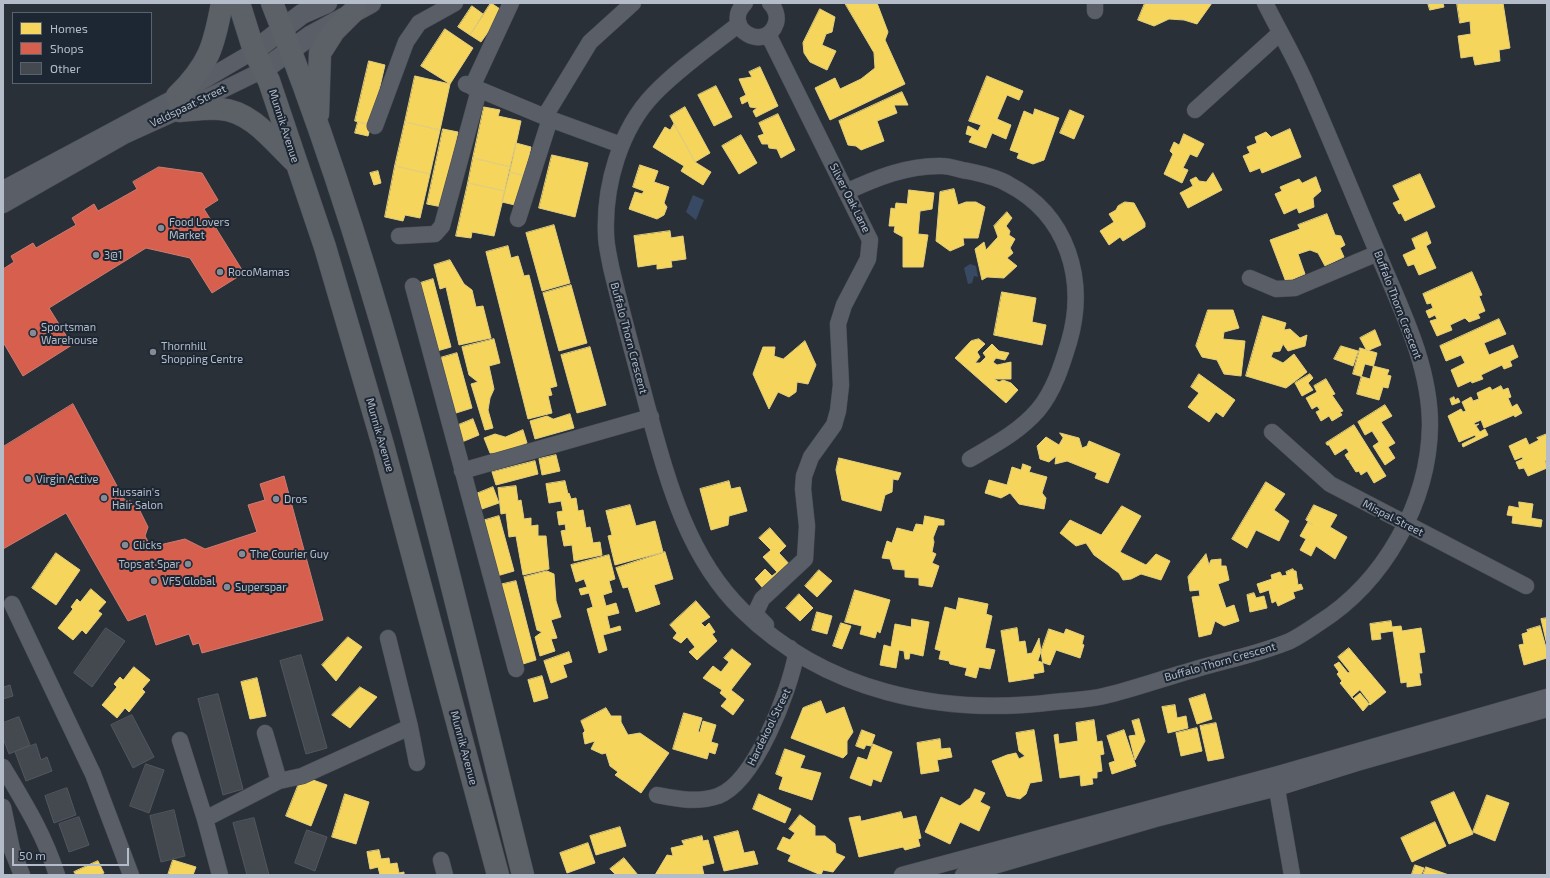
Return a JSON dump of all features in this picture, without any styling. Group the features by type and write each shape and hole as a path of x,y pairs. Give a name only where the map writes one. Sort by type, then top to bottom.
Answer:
{"main road":[{"path":"222,3 216,33 204,65 178,104 222,109 236,113 255,123 296,163"},
{"name":"Munnik Avenue","path":"239,3 259,60 270,81 325,247 383,445 498,875"},
{"path":"272,3 317,125 362,255 414,439 522,874"},
{"path":"317,125 320,53 334,31 363,7"}],"street":[{"name":"Veldspaat Street","path":"259,60 282,28 302,14 327,3"},
{"path":"375,126 406,42 419,23 455,3"},
{"path":"399,236 435,234 442,226 472,87 511,3"},
{"path":"518,219 548,118 590,42 633,3"},
{"name":"Buffalo Thorn Crescent","path":"739,10 674,76 653,94 636,116 622,145 607,206 606,235 619,302 676,506 704,561 738,607 767,634 796,655 830,672 871,688 946,704 990,707 1028,705 1102,697 1200,668 1245,657 1294,639 1329,617 1359,593 1388,555 1405,525 1424,475 1430,426 1427,391 1413,338 1306,82 1265,3"},
{"path":"739,10 741,30 751,36 762,37 768,34 775,25 777,20 777,5"},
{"name":"Veldspaat Street","path":"3,205 178,104 259,60 290,52 310,36 363,7"},
{"name":"Silver Oak Lane","path":"768,34 870,240 868,259 844,305 838,324 840,385 838,411 832,430 811,457"},
{"path":"1195,110 1280,34"},
{"path":"472,87 548,118 622,145"},
{"name":"Veldspaat Street","path":"3,189 178,104"},
{"path":"846,192 877,178 925,166 943,166 958,169 980,174 1007,183 1028,196 1046,215 1062,237 1076,281 1075,304 1073,327 1054,383 1038,410 1012,435 970,459"},
{"path":"1250,278 1276,289 1295,288 1378,253"},
{"path":"413,286 516,670"},
{"path":"462,471 650,417"},
{"name":"Mispal Street","path":"1272,432 1330,484 1405,525 1442,542 1526,586"},
{"name":"Buffalo Thorn Crescent","path":"796,655 755,614 762,599 805,559 807,526 802,489 804,476 811,457"},
{"path":"12,604 93,774 131,875"},
{"path":"388,638 410,727 417,763"},
{"name":"Hardekool Street","path":"657,795 681,800 699,801 719,795 735,784 750,767 760,750 788,687 796,655"},
{"path":"964,875 1276,781 1547,697"},
{"path":"902,875 1276,781 1360,762 1547,709"},
{"path":"205,820 279,781 302,776 410,727"},
{"path":"265,734 279,781"},
{"path":"180,740 205,820 220,875"},
{"path":"3,768 34,818 48,847 57,875"},
{"path":"1276,781 1292,875"},
{"path":"3,807 12,850 22,875"}],"water":[{"path":"693,195 704,200 696,220 686,212"},
{"path":"970,264 976,266 978,277 974,276 972,283 968,284 964,268"}],"building: Homes":[{"path":"491,3 503,11 481,42 470,35"},
{"path":"845,3 877,3 888,32 885,40 905,84 830,120 815,88 835,78 840,89 861,79 875,68 874,53"},
{"path":"1145,3 1212,3 1197,24 1184,20 1169,19 1154,26 1138,20"},
{"path":"1428,3 1443,3 1444,7 1430,10"},
{"path":"1457,3 1503,3 1510,48 1499,50 1500,61 1475,65 1473,56 1461,58 1458,36 1471,34 1470,21 1460,23"},
{"path":"472,6 483,14 470,35 458,27"},
{"path":"820,9 835,17 832,32 826,34 822,45 836,51 827,70 810,62 804,53 803,43"},
{"path":"445,29 473,48 450,84 421,66"},
{"path":"369,61 385,65 371,125 355,121"},
{"path":"760,67 778,106 756,117 753,111 757,108 750,107 748,101 742,104 740,98 746,95 739,79 752,77 749,72"},
{"path":"415,76 450,84 440,130 405,122"},
{"path":"987,76 1023,91 1019,100 1007,95 997,119 1011,125 1006,139 992,133 986,148 969,142 972,136 966,134 968,126 978,131 981,125 969,121"},
{"path":"716,86 732,117 714,126 698,95"},
{"path":"902,92 908,105 894,105 897,113 877,121 884,141 861,150 856,146 848,145 839,121"},
{"path":"484,107 500,110 498,116 521,121 511,167 473,158"},
{"path":"685,107 710,153 695,162 670,116"},
{"path":"1035,109 1059,118 1044,160 1033,164 1017,158 1019,153 1010,150 1024,111 1033,115"},
{"path":"1070,110 1084,116 1074,139 1060,133"},
{"path":"778,114 795,150 781,158 777,149 769,148 768,144 762,144 758,136 764,134 759,123"},
{"path":"358,122 371,125 368,136 355,133"},
{"path":"405,122 440,130 430,174 395,166"},
{"path":"674,124 695,162 711,172 703,185 681,171 684,166 653,147 665,127 670,130"},
{"path":"443,129 458,132 442,207 427,204"},
{"path":"1290,129 1301,157 1262,173 1260,168 1250,172 1243,156 1250,153 1247,147 1257,143 1255,137 1266,132 1271,137"},
{"path":"1184,134 1204,144 1197,157 1190,154 1183,168 1188,170 1182,183 1164,174 1173,154 1170,151 1174,142 1179,145"},
{"path":"741,135 757,163 739,174 722,146"},
{"path":"516,143 531,147 525,176 509,172"},
{"path":"552,155 588,163 575,217 539,208"},
{"path":"473,158 511,167 505,191 468,183"},
{"path":"640,165 658,171 654,182 669,187 664,203 667,207 664,215 657,219 629,209 635,192 642,194 644,191 633,187"},
{"path":"395,166 430,174 420,218 405,215 403,221 385,217"},
{"path":"378,171 381,183 374,185 370,173"},
{"path":"509,172 525,176 519,206 502,202"},
{"path":"1213,173 1222,190 1188,208 1180,193 1193,186 1190,180 1196,177 1199,181 1206,182"},
{"path":"1420,174 1435,207 1405,221 1393,203 1400,200 1393,186"},
{"path":"1316,177 1321,191 1313,198 1314,207 1299,213 1297,208 1284,214 1275,194 1282,191 1280,187 1299,179 1302,183"},
{"path":"468,183 505,191 494,236 472,232 471,238 456,236"},
{"path":"954,189 958,205 966,202 976,202 985,207 978,238 963,238 964,245 950,251 936,241 940,192"},
{"path":"909,190 934,193 932,209 920,211 918,234 928,235 923,267 903,267 903,237 894,232 895,226 889,226 891,208 895,209 896,203 907,204"},
{"path":"1125,202 1134,203 1145,223 1145,227 1123,241 1120,237 1109,245 1100,231 1114,222 1109,214"},
{"path":"1007,212 1012,218 1006,226 1010,231 1009,235 1015,239 1010,248 1013,253 1007,258 1017,266 1004,278 987,277 982,280 975,249 984,242 986,250 998,237 994,226"},
{"path":"1327,214 1335,235 1341,236 1345,245 1340,248 1344,257 1325,266 1318,253 1310,250 1298,254 1305,274 1286,282 1270,240 1300,229 1298,225"},
{"path":"554,225 570,283 542,291 526,233"},
{"path":"670,231 671,238 683,236 686,259 671,261 672,267 657,269 657,264 638,267 634,236"},
{"path":"1427,232 1431,243 1426,246 1436,268 1419,275 1414,264 1408,266 1403,255 1416,249 1412,239"},
{"path":"508,246 511,258 518,256 524,276 529,275 557,386 550,388 552,395 548,396 552,413 528,419 486,252"},
{"path":"450,260 464,284 472,290 476,307 483,306 491,338 459,345 446,287 440,289 434,265"},
{"path":"1472,272 1482,295 1479,296 1485,311 1478,314 1480,318 1469,322 1465,318 1450,325 1452,330 1437,336 1430,321 1437,319 1435,315 1429,318 1426,311 1433,308 1431,303 1427,304 1423,294"},
{"path":"433,279 451,347 437,351 417,284"},
{"path":"571,285 587,343 559,351 543,293"},
{"path":"1002,292 1036,298 1032,322 1046,325 1042,345 994,335"},
{"path":"1208,310 1233,310 1239,328 1224,332 1223,339 1245,341 1241,376 1224,374 1217,360 1202,357 1196,346"},
{"path":"1263,316 1286,323 1284,330 1290,329 1300,338 1307,335 1305,346 1288,351 1283,344 1280,351 1273,352 1271,357 1283,363 1294,354 1307,372 1286,388 1246,376"},
{"path":"1499,319 1506,334 1484,343 1489,355 1513,345 1518,357 1510,361 1512,366 1504,369 1502,365 1481,375 1483,379 1472,383 1471,381 1458,387 1451,370 1465,363 1461,355 1446,361 1440,346"},
{"path":"1375,330 1381,345 1367,351 1360,338"},
{"path":"494,339 500,363 489,366 494,389 490,398 488,410 493,428 485,430 471,384 478,382 469,375 462,347"},
{"path":"979,339 985,344 977,352 980,357 975,363 980,363 986,357 983,353 992,344 999,351 1009,353 1005,360 996,358 993,362 997,365 1011,362 1011,379 994,379 999,382 1003,380 1011,383 1018,390 1006,403 955,358 971,341"},
{"path":"805,341 816,365 808,384 797,382 796,392 789,397 778,392 769,409 753,374 763,347 775,347 774,356 783,359"},
{"path":"1341,346 1358,351 1353,366 1334,359"},
{"path":"590,347 606,405 577,413 561,355"},
{"path":"1360,348 1377,353 1370,379 1353,374"},
{"path":"457,353 472,408 456,413 440,358"},
{"path":"1365,364 1389,370 1387,375 1391,376 1388,388 1383,387 1379,400 1357,394"},
{"path":"1199,374 1235,400 1223,417 1216,412 1209,422 1188,407 1199,393 1191,387"},
{"path":"1310,374 1313,378 1308,383 1313,390 1302,396 1295,383"},
{"path":"1326,379 1335,394 1332,395 1343,411 1340,412 1342,415 1332,421 1329,416 1321,421 1316,412 1320,410 1317,406 1312,409 1306,398 1317,392 1314,386"},
{"path":"1501,386 1503,390 1508,388 1511,397 1508,398 1512,407 1517,404 1522,413 1484,428 1481,420 1474,423 1475,425 1479,424 1476,426 1480,432 1485,429 1488,435 1463,447 1462,444 1476,437 1475,435 1459,442 1448,416 1461,409 1463,412 1466,411 1462,402 1471,397 1473,401 1479,399 1477,393 1490,387 1492,390"},
{"path":"1454,397 1455,400 1458,398 1460,402 1452,405 1450,399"},
{"path":"1385,405 1392,416 1381,422 1395,443 1388,447 1395,458 1385,465 1373,446 1379,442 1372,431 1365,435 1358,422"},
{"path":"570,414 574,428 535,439 530,421 547,416 553,419"},
{"path":"473,419 479,435 462,442 456,426"},
{"path":"1354,425 1386,476 1374,483 1367,471 1361,475 1359,471 1356,472 1349,461 1351,460 1348,460 1345,455 1349,452 1346,448 1335,455 1326,443"},
{"path":"523,430 527,443 501,453 490,453 484,438 495,434 505,437"},
{"path":"1060,433 1079,438 1082,448 1087,446 1089,441 1120,454 1108,483 1095,478 1097,473 1067,461 1055,464 1056,456 1049,462 1040,459 1037,446 1046,437 1059,445 1063,438"},
{"path":"1547,434 1547,460 1545,461 1547,468 1528,476 1524,468 1519,469 1516,462 1523,459 1522,457 1515,460 1509,446 1526,438 1529,445 1539,440 1537,438"},
{"path":"556,455 560,471 542,475 539,459"},
{"path":"839,458 901,473 898,480 893,479 892,492 885,495 881,511 842,500 836,470"},
{"path":"535,461 538,474 496,485 492,472"},
{"path":"1023,464 1031,467 1029,472 1047,477 1042,493 1046,498 1044,509 1019,504 1010,493 1001,498 985,493 989,480 1007,485 1012,467 1021,470"},
{"path":"565,481 568,494 569,493 571,499 576,498 578,511 583,510 586,528 590,527 593,543 600,542 602,555 574,561 572,545 564,546 561,531 566,530 565,524 559,525 557,512 563,511 561,501 549,503 546,484"},
{"path":"729,481 731,489 740,487 747,511 729,516 728,525 711,530 700,489"},
{"path":"1266,482 1285,494 1274,510 1289,521 1279,541 1256,530 1247,548 1232,539"},
{"path":"516,486 518,501 521,500 524,519 531,518 531,526 538,525 538,536 546,536 549,569 523,575 516,536 509,537 506,513 501,514 498,488"},
{"path":"493,487 499,503 482,509 476,494"},
{"path":"1519,502 1533,504 1531,518 1542,520 1541,527 1512,523 1513,516 1507,515 1509,506 1519,508"},
{"path":"630,505 636,526 655,521 663,552 615,565 608,536 612,535 606,511"},
{"path":"1314,505 1337,515 1330,527 1347,537 1335,559 1316,546 1311,556 1300,550 1306,539 1300,536 1308,522 1313,525 1306,520"},
{"path":"1122,506 1141,516 1120,552 1146,565 1156,554 1170,561 1161,580 1141,574 1131,579 1123,580 1119,573 1094,555 1086,543 1076,546 1060,533 1070,520 1101,535"},
{"path":"499,516 514,571 497,576 482,521"},
{"path":"925,516 944,520 944,525 938,525 933,538 934,542 932,552 936,554 932,563 939,566 932,587 919,585 919,578 905,577 905,570 893,569 890,559 882,558 887,541 892,543 897,528 913,532 916,524 923,525"},
{"path":"770,528 786,546 779,553 793,568 766,592 755,579 765,569 772,576 777,572 763,557 771,550 759,538"},
{"path":"665,552 673,579 654,585 660,604 636,612 628,587 623,588 616,568"},
{"path":"56,553 80,570 56,605 32,588"},
{"path":"1206,554 1209,565 1211,560 1221,559 1221,566 1226,566 1229,580 1218,584 1226,608 1234,605 1239,621 1224,626 1215,621 1211,634 1199,637 1192,597 1200,596 1199,590 1190,591 1188,577"},
{"path":"609,555 615,579 609,581 612,592 603,595 606,606 616,603 619,613 607,616 610,629 620,626 621,630 603,635 607,650 599,653 587,609 593,607 589,593 581,595 579,589 587,587 584,579 576,582 571,565"},
{"path":"1293,569 1296,571 1298,585 1301,584 1303,589 1293,592 1295,598 1278,606 1276,601 1272,603 1269,590 1260,593 1257,584 1272,579 1271,575 1280,572 1282,576 1287,575 1286,572"},
{"path":"819,570 832,581 817,597 805,586"},
{"path":"547,571 554,574 556,601 561,617 551,620 557,638 551,639 555,651 540,656 535,637 542,632 537,630 524,577"},
{"path":"516,581 536,660 523,664 499,585"},
{"path":"91,589 106,602 98,611 102,614 86,634 82,630 73,640 58,628 73,609 71,607 77,599 80,602"},
{"path":"855,590 890,600 880,633 877,631 875,638 860,634 862,626 845,622"},
{"path":"1254,593 1256,598 1264,596 1267,608 1250,612 1247,595"},
{"path":"799,594 813,608 800,621 786,608"},
{"path":"959,598 988,604 986,614 992,616 985,648 995,650 990,669 979,667 976,678 965,675 967,668 950,664 949,661 939,659 941,651 935,649 945,607 956,610"},
{"path":"696,601 710,617 701,623 705,627 709,623 715,632 712,634 717,641 697,660 689,652 695,647 687,637 681,643 673,638 677,633 670,625"},
{"path":"817,612 832,616 827,634 812,630"},
{"path":"1547,618 1547,645 1541,619"},
{"path":"912,619 929,622 923,656 910,653 909,659 905,659 904,651 899,650 896,668 880,665 884,645 891,647 895,624 911,627"},
{"path":"1391,621 1392,627 1401,626 1402,631 1421,628 1425,652 1419,653 1422,673 1419,673 1421,685 1407,687 1407,682 1401,683 1393,631 1380,633 1381,639 1372,640 1370,624"},
{"path":"841,623 851,626 842,649 833,646"},
{"path":"1540,626 1547,651 1547,658 1524,665 1519,645 1524,644 1522,634 1528,632 1527,630"},
{"path":"1017,628 1019,642 1025,641 1027,654 1032,653 1039,638 1044,672 1033,674 1034,678 1009,682 1001,631"},
{"path":"1049,629 1064,634 1066,629 1084,636 1082,644 1084,645 1080,658 1056,650 1050,665 1038,661"},
{"path":"348,637 362,647 336,681 322,665"},
{"path":"1349,648 1386,692 1370,705 1360,693 1353,699 1340,683 1342,681 1337,674 1339,672 1334,665 1339,662 1348,673 1350,672 1338,657"},
{"path":"732,649 751,664 731,690 744,700 733,715 721,706 727,699 720,693 722,690 703,678 713,666 721,672 729,662 724,658"},
{"path":"569,652 572,662 563,665 567,677 551,683 544,661"},
{"path":"134,667 150,680 142,689 145,692 129,712 125,708 117,718 102,705 117,687 114,684 120,677 123,680"},
{"path":"542,676 548,698 534,702 528,680"},
{"path":"257,678 266,716 250,719 241,682"},
{"path":"360,687 377,697 350,728 332,715"},
{"path":"1360,690 1370,703 1363,711 1352,697"},
{"path":"1205,694 1212,719 1197,724 1189,699"},
{"path":"821,701 826,714 844,707 853,732 847,741 847,754 843,758 791,738 803,708"},
{"path":"1175,705 1177,718 1186,716 1188,728 1168,733 1162,707"},
{"path":"606,708 611,716 621,716 621,722 628,735 640,733 669,753 641,793 615,775 618,772 610,766 606,753 602,754 591,749 595,741 585,744 583,733 585,731 581,721"},
{"path":"684,713 702,718 698,732 700,732 703,721 716,725 711,742 718,744 715,754 709,752 707,759 673,749"},
{"path":"1139,719 1145,741 1135,760 1129,736 1136,735 1132,721"},
{"path":"1094,720 1097,742 1102,741 1104,754 1100,755 1102,771 1097,772 1097,778 1092,778 1093,784 1081,786 1080,775 1060,778 1054,735 1058,734 1059,744 1078,741 1076,723"},
{"path":"1216,723 1224,758 1208,761 1200,726"},
{"path":"1197,728 1202,751 1181,756 1176,733"},
{"path":"862,730 875,735 871,746 866,745 864,749 856,746"},
{"path":"1034,730 1042,781 1030,783 1026,794 1020,799 1007,796 992,761 1016,753 1019,759 1025,756 1019,751 1016,733"},
{"path":"1124,730 1136,766 1112,774 1109,763 1115,761 1107,736"},
{"path":"940,739 941,749 950,748 952,757 937,760 939,771 921,774 917,743"},
{"path":"873,744 892,752 881,782 873,779 871,786 850,778 858,757 867,760"},
{"path":"785,749 805,756 800,768 821,773 812,800 779,789 783,777 776,774"},
{"path":"302,776 327,785 311,826 286,816"},
{"path":"975,789 985,793 980,802 990,807 979,831 960,822 950,844 925,832 941,797 960,806 970,798"},
{"path":"1454,792 1473,834 1449,844 1431,802"},
{"path":"345,794 369,802 356,844 332,837"},
{"path":"759,794 791,809 785,823 753,809"},
{"path":"1487,795 1509,803 1495,841 1473,832"},
{"path":"901,812 903,819 916,816 921,838 918,839 920,846 905,850 903,847 859,857 849,818 860,816 861,821"},
{"path":"800,815 815,826 815,836 825,836 835,844 836,853 845,857 833,872 823,870 821,875 788,861 791,855 777,849 783,837 790,840 795,833 789,829"},
{"path":"1435,822 1446,846 1412,862 1401,838"},
{"path":"620,827 626,846 596,855 590,836"},
{"path":"738,831 744,853 754,851 758,864 724,871 714,837"},
{"path":"702,836 703,841 708,840 714,863 702,866 704,875 655,875 667,855 673,856 671,848 684,845 682,841"},
{"path":"588,843 595,863 567,873 560,853"},
{"path":"379,850 381,859 389,858 390,864 397,863 399,873 404,872 404,875 380,875 378,867 370,869 367,852"},
{"path":"624,858 638,875 613,875 615,874 610,869"},
{"path":"173,860 196,867 193,875 168,875"},
{"path":"98,861 104,873 99,875 76,875 74,872"},
{"path":"1415,865 1424,868 1421,875 1412,874"},
{"path":"1426,867 1449,875 1423,875"}],"building: Shops":[{"path":"159,167 202,173 218,200 204,209 244,273 212,293 190,258 146,248 49,308 72,345 23,376 3,342 3,269 14,262 11,256 33,243 36,248 76,225 72,218 94,204 98,211 137,189 133,182"},
{"path":"73,404 124,499 136,503 148,527 145,536 151,547 185,539 205,549 257,532 248,505 265,500 260,484 284,476 323,620 202,653 199,643 193,645 189,634 156,645 146,614 128,621 66,513 3,549 3,447"}],"building: Other":[{"path":"106,628 125,641 92,687 74,673"},
{"path":"301,655 327,748 306,754 280,661"},
{"path":"3,685 4,687 10,685 13,696 3,699"},
{"path":"218,694 243,789 223,795 198,699"},
{"path":"132,715 154,757 133,768 111,725"},
{"path":"19,717 30,745 9,754 3,738 3,723"},
{"path":"36,744 41,760 47,757 52,771 26,781 15,752"},
{"path":"146,764 164,770 149,813 130,806"},
{"path":"67,788 76,815 54,823 45,796"},
{"path":"174,810 185,856 161,862 150,816"},
{"path":"79,817 89,845 69,852 59,824"},
{"path":"254,818 269,875 247,875 233,823"},
{"path":"307,830 327,837 315,871 295,863"}],"place":[{"name":"Food Lovers Market","path":"161,228"},
{"name":"3@1","path":"96,255"},
{"name":"RocoMamas","path":"220,272"},
{"name":"Sportsman Warehouse","path":"33,333"},
{"name":"Thornhill Shopping Centre","path":"153,352"},
{"name":"Virgin Active","path":"28,479"},
{"name":"Hussain's Hair Salon","path":"104,498"},
{"name":"Dros","path":"276,499"},
{"name":"Clicks","path":"125,545"},
{"name":"The Courier Guy","path":"242,554"},
{"name":"Tops at Spar","path":"188,564"},
{"name":"VFS Global","path":"154,581"},
{"name":"Superspar","path":"227,587"}]}
